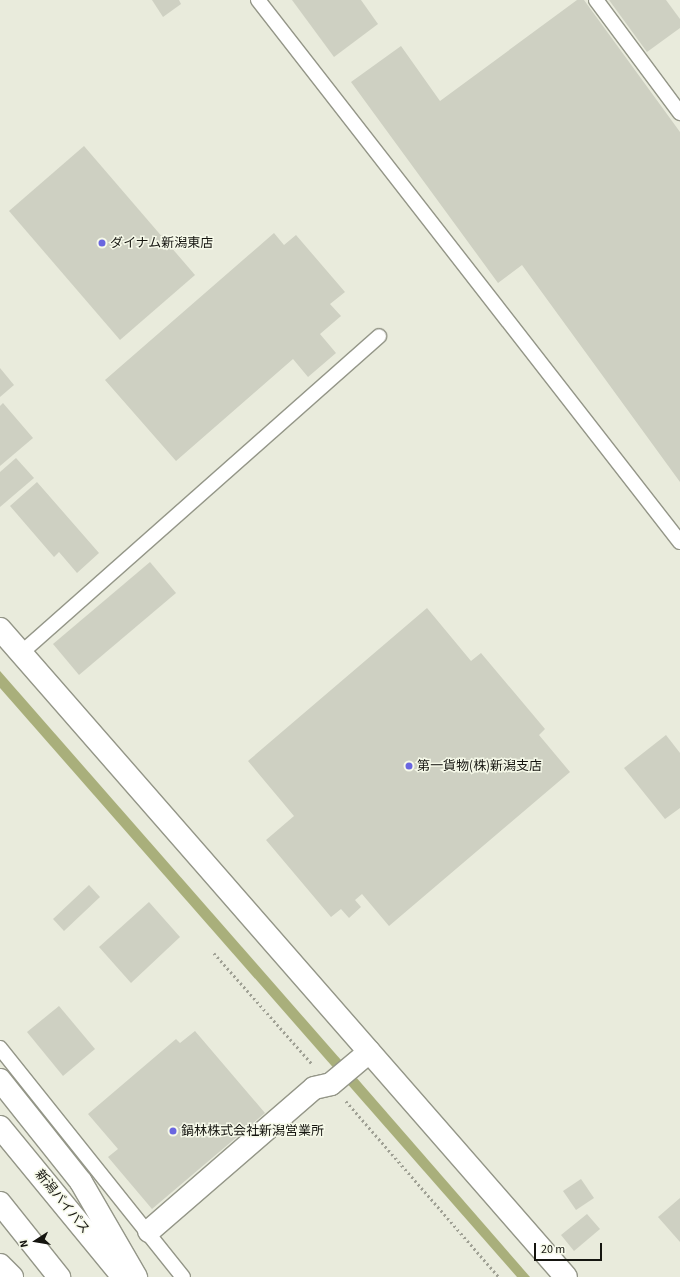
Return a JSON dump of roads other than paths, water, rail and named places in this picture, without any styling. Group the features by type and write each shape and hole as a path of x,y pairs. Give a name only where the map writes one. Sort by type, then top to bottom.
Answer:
{"main road":[{"path":"0,629 566,1277"},
{"path":"149,1231 314,1088 331,1084 369,1052"},
{"path":"0,1080 81,1182 136,1277"},
{"name":"新潟バイパス","path":"0,1127 123,1277"},
{"path":"0,1203 59,1277"},
{"path":"0,1223 54,1277"},
{"path":"0,1265 12,1277"}],"lane":[{"path":"258,0 680,542"},
{"path":"596,0 680,113"},
{"path":"21,653 379,336"},
{"path":"0,1048 149,1231 183,1277"}],"place":[{"name":"ダイナム新潟東店","path":"102,243"},
{"name":"第一貨物(株)新潟支店","path":"409,766"},
{"name":"鍋林株式会社新潟営業所","path":"173,1131"}]}
